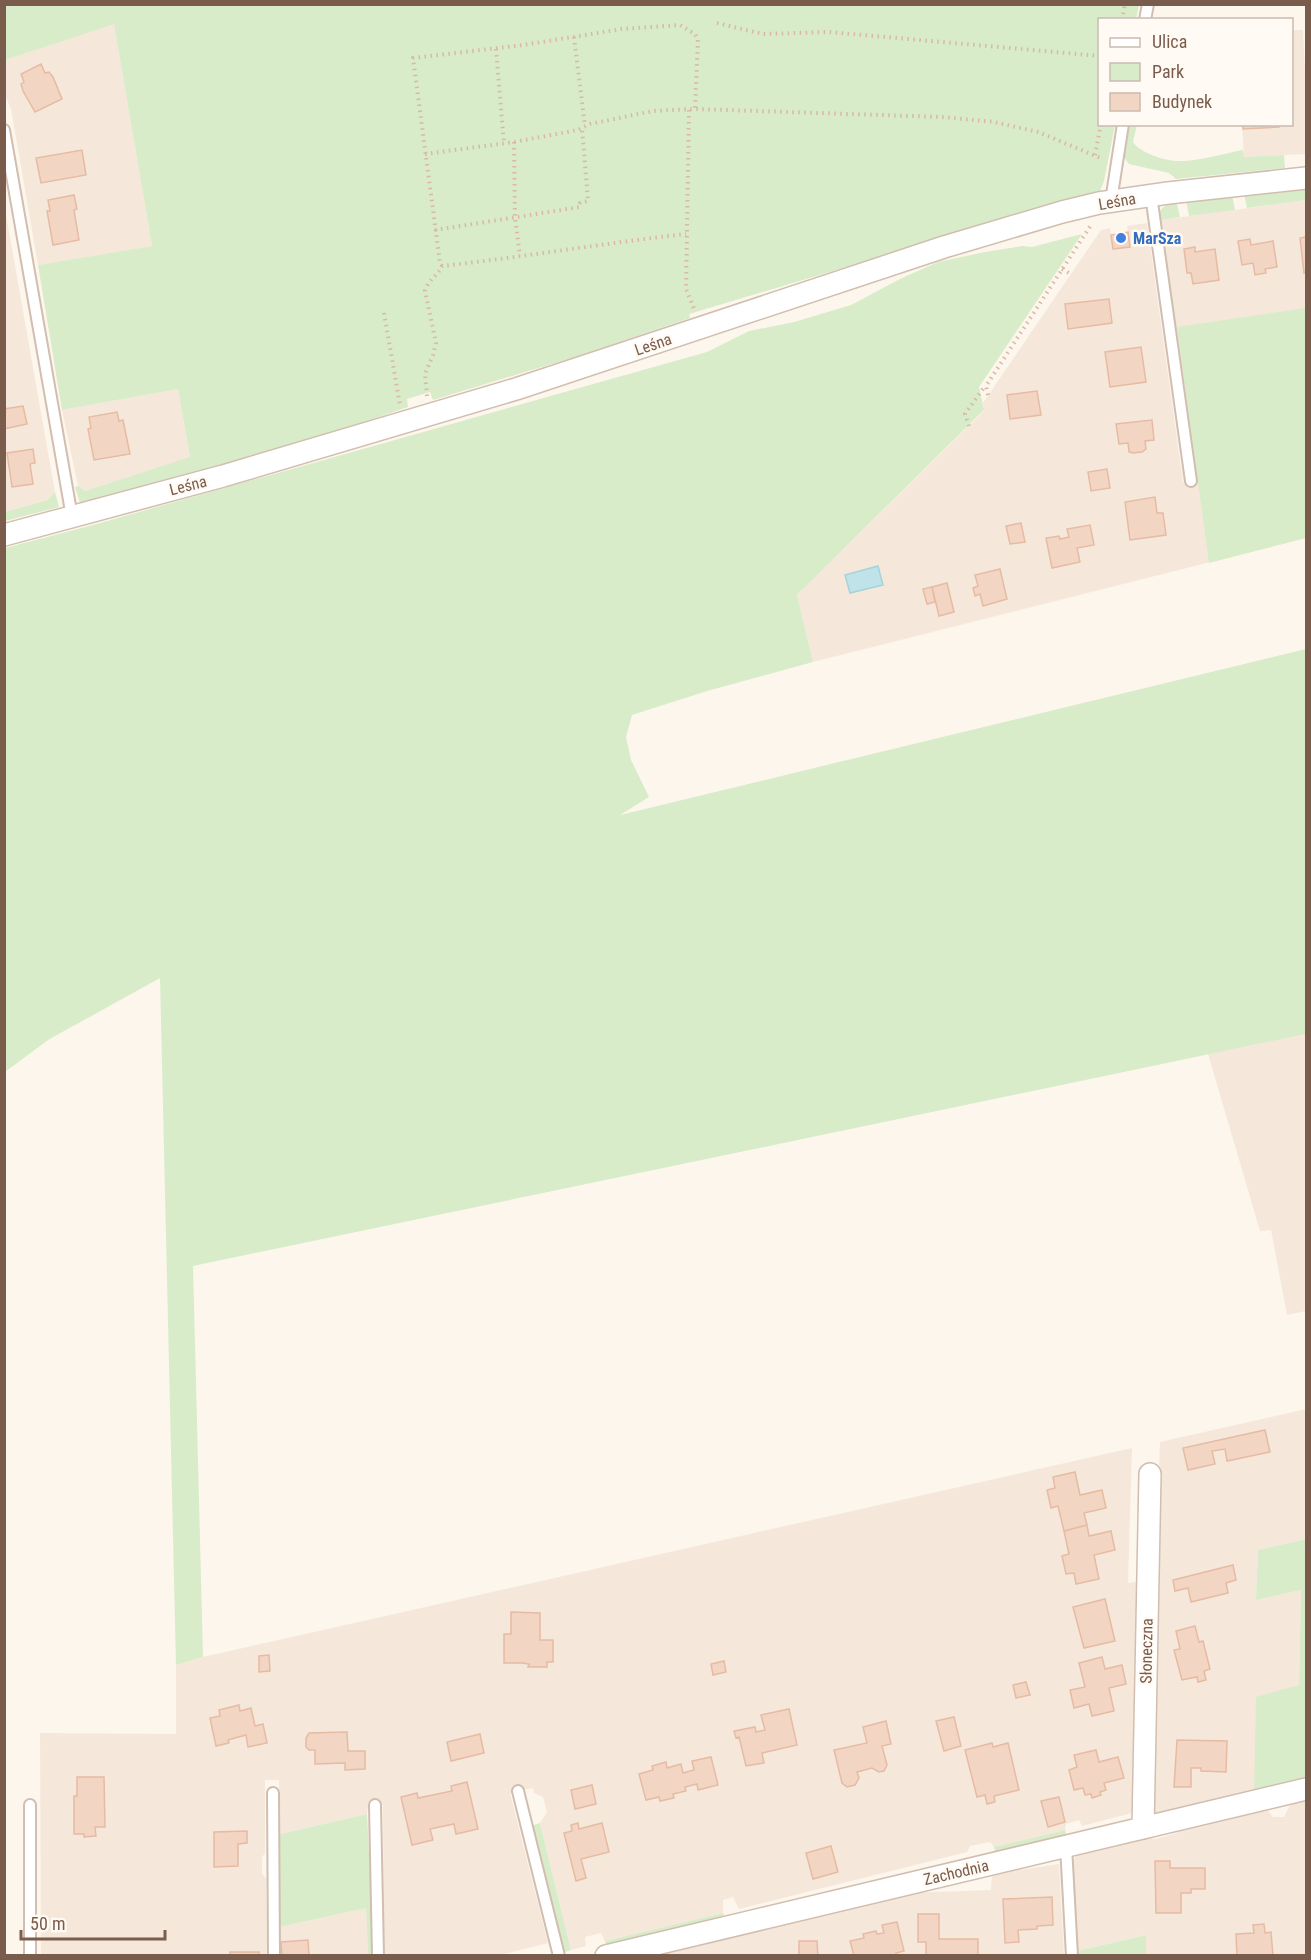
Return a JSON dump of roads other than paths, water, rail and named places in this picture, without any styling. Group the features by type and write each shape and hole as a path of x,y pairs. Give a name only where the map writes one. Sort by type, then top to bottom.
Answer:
{"street":[{"name":"Leśna","path":"4,535 244,470 516,389 1022,223 1109,202 1151,195 1306,178"},
{"name":"Słoneczna","path":"1143,1828 1150,1474"},
{"name":"Zachodnia","path":"606,1956 646,1951 1066,1846 1306,1789"}],"lane":[{"path":"1109,202 1123,126"},
{"path":"4,130 72,517"},
{"path":"1151,195 1191,481"},
{"path":"518,1791 559,1956"},
{"path":"273,1793 274,1956"},
{"path":"30,1805 30,1956"},
{"path":"375,1805 378,1956"},
{"path":"1066,1846 1072,1956"}],"water":[{"path":"878,566 883,585 850,593 845,575"}],"place":[{"name":"MarSza","path":"1121,238"}]}
